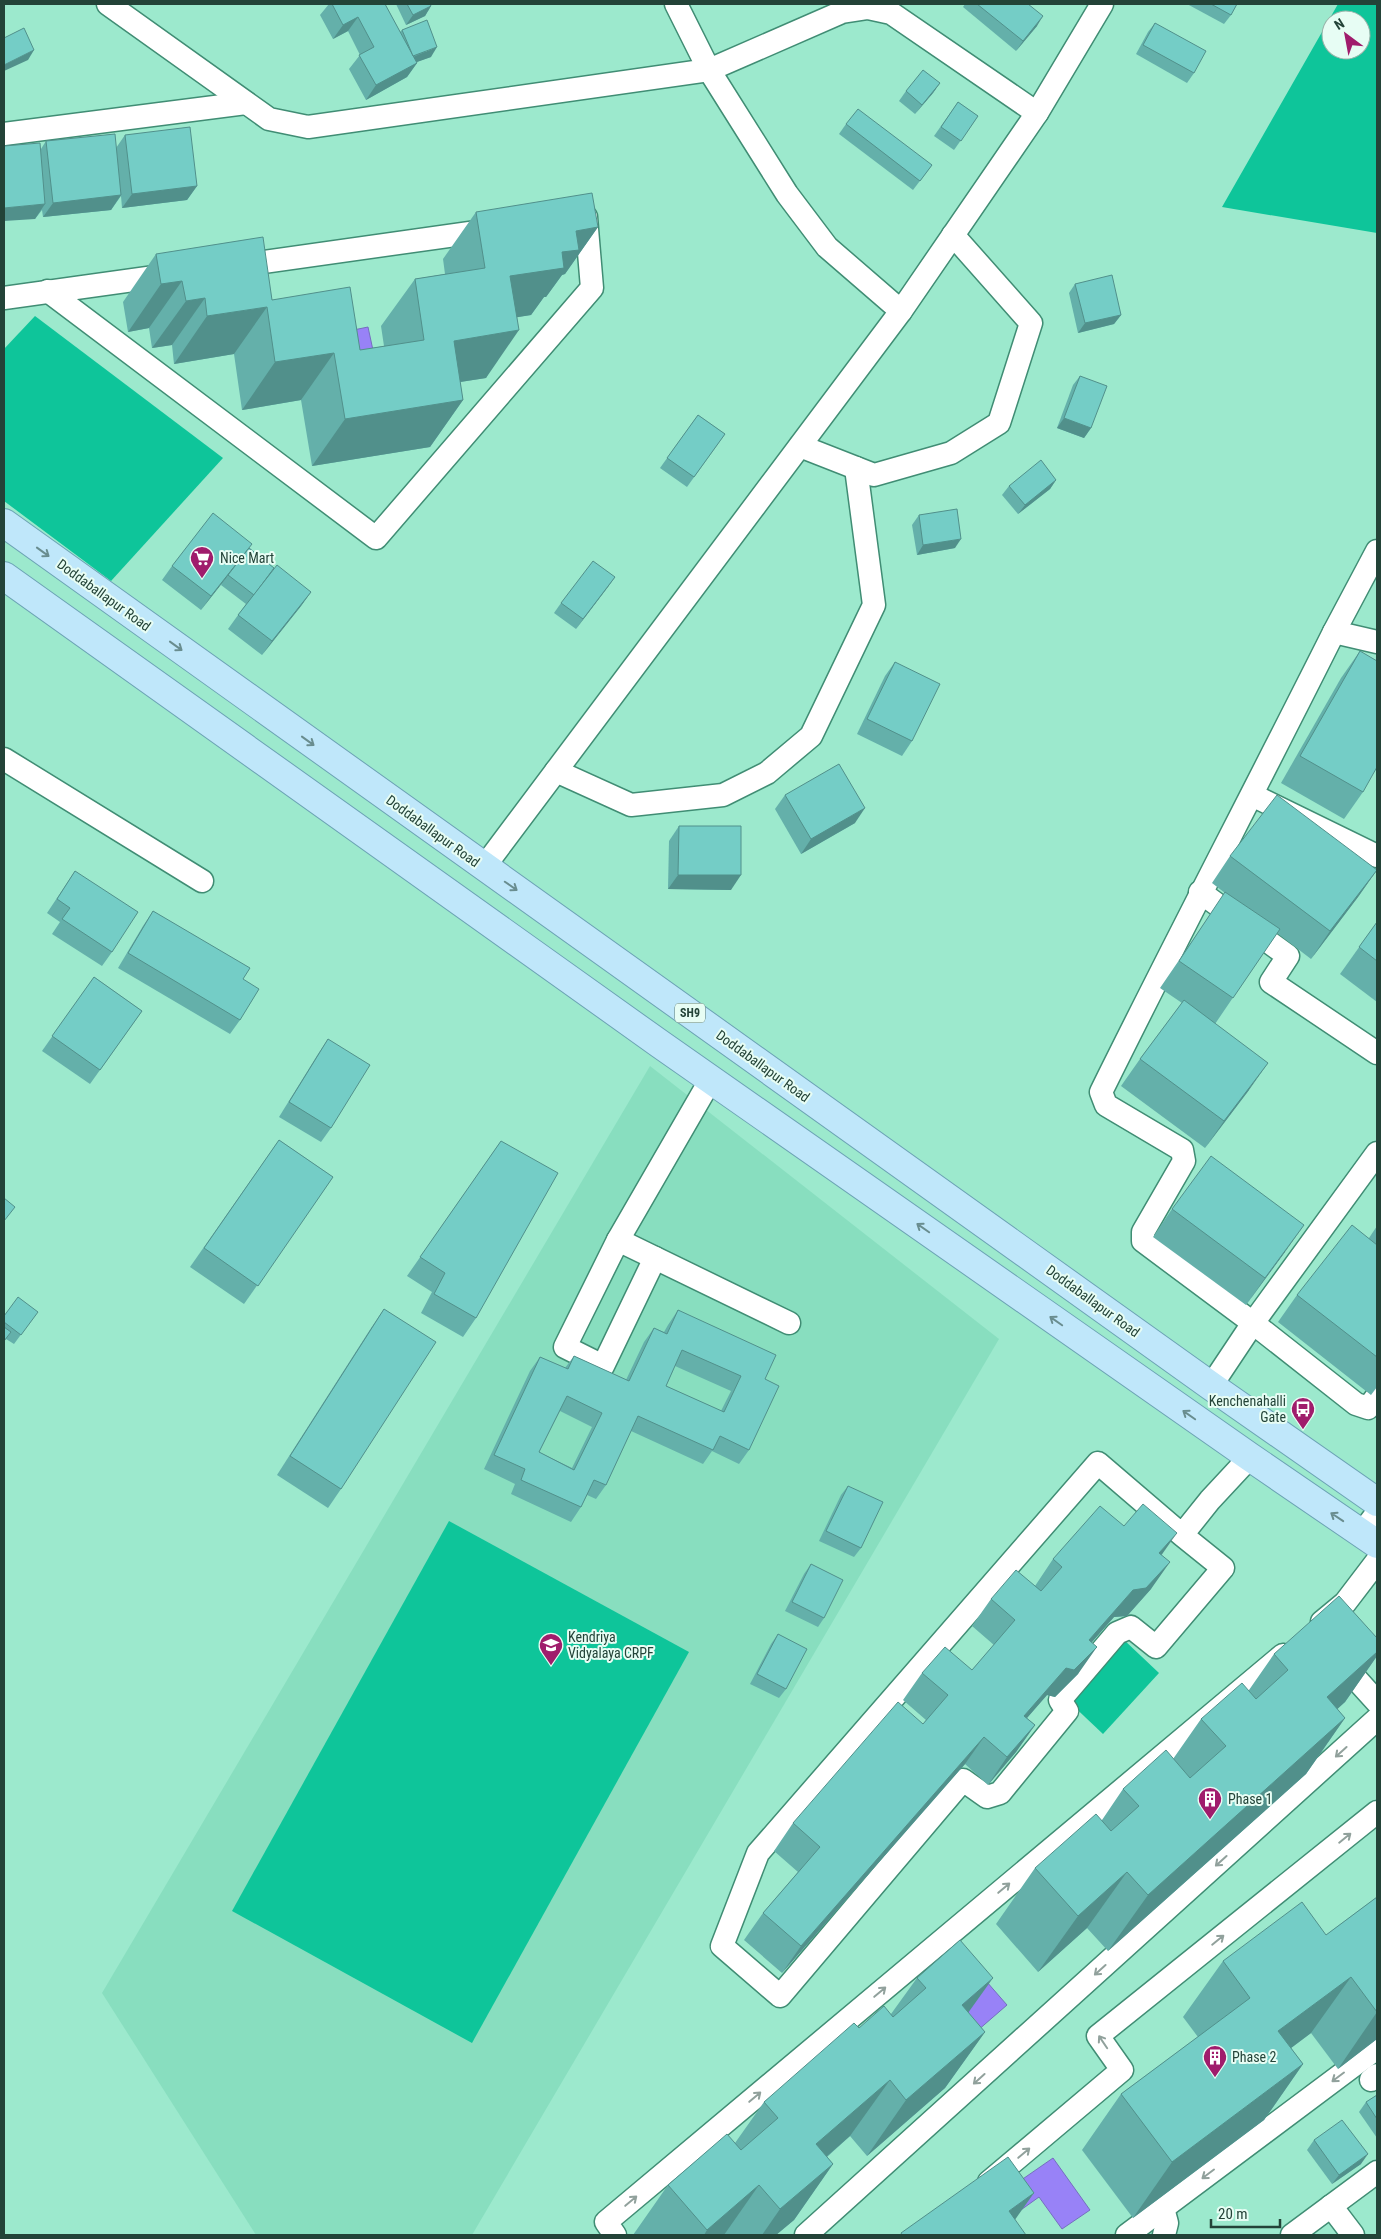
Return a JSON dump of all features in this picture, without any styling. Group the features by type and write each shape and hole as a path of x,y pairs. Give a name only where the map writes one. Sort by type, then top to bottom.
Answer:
{"main road":[{"name":"Doddaballapur Road","path":"4,523 1211,1386 1377,1502"},
{"path":"4,576 711,1079 1250,1458 1372,1530"}],"street":[{"path":"108,4 269,119 308,127 709,70 842,12 868,8 891,13 1038,113"},
{"path":"676,4 709,70 787,194 827,247 901,311"},
{"path":"484,867 901,311 1038,113 1102,4"},
{"path":"4,134 246,103"},
{"path":"48,291 376,538 592,288 586,217 557,221"},
{"path":"214,268 508,228"},
{"path":"800,446 874,475 951,454 999,423 1030,323 953,235"},
{"path":"4,298 185,272"},
{"path":"556,771 631,805 723,795 767,773 811,736 874,605 856,468"},
{"path":"1377,551 1200,892 1101,1092 1106,1105 1182,1150 1184,1161 1143,1232 1143,1241 1254,1323 1356,1404 1368,1408 1377,1396"},
{"path":"1334,632 1377,642"},
{"path":"4,759 202,881"},
{"path":"1252,795 1377,856"},
{"path":"1200,892 1288,956 1271,982 1377,1053"},
{"path":"656,1258 603,1366 565,1347 618,1240 711,1079"},
{"path":"1211,1386 1254,1323 1377,1153"},
{"path":"618,1240 789,1323"},
{"path":"1182,1535 1210,1500 1250,1458"},
{"path":"1098,1463 1182,1535 1223,1568 1175,1626 1156,1647 1131,1627 1117,1633 1060,1700 1067,1711 1000,1793 987,1797 963,1780 780,1996 722,1946 758,1853 1098,1463"},
{"path":"615,2235 606,2222 1345,1603 1377,1561"},
{"path":"1305,1636 1377,1702"},
{"path":"806,2235 1377,1719"},
{"path":"973,2195 1122,2070 1098,2036 1377,1812"},
{"path":"1127,2235 1377,2048"},
{"path":"1292,2235 1377,2172"},
{"path":"1331,2206 1352,2235"},
{"path":"1163,2208 1167,2223 1164,2235"}],"shaded area":[{"path":"1338,4 1377,4 1377,233 1222,207 1321,34 1321,60 1371,60 1371,10 1335,10"},
{"path":"35,316 223,458 111,581 4,501 4,349"},
{"path":"368,327 374,355 340,362 334,334"},
{"name":"Kendriya Vidyalaya CRPF","path":"650,1066 999,1339 472,2235 256,2235 102,1993"},
{"path":"449,1521 689,1652 472,2043 232,1911"},
{"path":"1123,1639 1159,1673 1103,1734 1066,1699"},
{"path":"966,1958 1007,2005 977,2031 936,1984"},
{"path":"1053,2158 1090,2210 1062,2229 1039,2197 1018,2212 1004,2192"}],"building":[{"path":"332,4 385,4 417,63 376,85 359,55 374,47 358,17 343,25"},
{"path":"407,4 430,4 431,6 413,15"},
{"path":"977,4 1028,4 1043,16 1023,41"},
{"path":"1211,4 1237,4 1231,15"},
{"path":"427,20 437,47 413,56 402,30"},
{"path":"1155,23 1206,51 1194,73 1143,45"},
{"path":"24,28 34,50 4,65 4,38"},
{"path":"923,70 940,83 922,105 906,91"},
{"path":"958,102 978,116 961,141 941,127"},
{"path":"858,109 932,165 920,181 846,124"},
{"path":"190,127 197,186 132,194 125,135"},
{"path":"115,134 121,195 53,203 46,141"},
{"path":"40,143 45,204 4,208 4,146"},
{"path":"592,193 598,227 576,231 579,250 562,252 564,268 510,276 519,330 454,341 463,400 345,419 334,353 275,362 267,307 207,316 205,298 186,301 182,281 161,284 156,254 263,237 272,300 350,287 360,350 424,340 415,279 485,268 476,212"},
{"path":"1112,275 1121,315 1085,323 1075,284"},
{"path":"1080,376 1107,386 1091,428 1064,418"},
{"path":"698,415 725,434 694,477 667,458"},
{"path":"1041,460 1056,480 1025,505 1009,486"},
{"path":"957,509 961,539 923,545 919,515"},
{"path":"213,513 252,544 211,596 172,566"},
{"path":"249,548 274,568 254,595 228,575"},
{"path":"593,561 615,577 583,619 561,603"},
{"path":"277,565 311,592 272,641 238,615"},
{"path":"1360,651 1377,661 1377,767 1363,792 1300,756"},
{"path":"895,662 940,684 912,741 867,719"},
{"path":"839,764 865,808 811,839 785,795"},
{"path":"1277,795 1377,870 1330,931 1230,856"},
{"path":"679,826 741,826 741,875 678,875"},
{"path":"75,871 138,912 112,952 62,919 70,908 57,899"},
{"path":"1225,892 1280,929 1233,998 1179,961"},
{"path":"153,911 250,968 243,979 259,989 240,1020 128,953"},
{"path":"1377,922 1377,961 1359,947"},
{"path":"94,977 142,1011 100,1070 52,1036"},
{"path":"1184,1000 1268,1063 1224,1121 1140,1059"},
{"path":"328,1039 370,1065 331,1128 289,1102"},
{"path":"279,1140 333,1177 258,1286 204,1248"},
{"path":"501,1141 558,1173 476,1318 434,1294 445,1273 420,1257"},
{"path":"1211,1156 1304,1225 1265,1278 1172,1209"},
{"path":"4,1198 15,1207 4,1221"},
{"path":"1352,1225 1377,1245 1377,1357 1297,1295"},
{"path":"18,1297 38,1312 21,1335 4,1322 4,1316"},
{"path":"384,1309 436,1342 341,1489 290,1456"},
{"path":"678,1310 776,1355 765,1379 779,1386 749,1450 720,1436 713,1450 638,1416 606,1485 594,1480 581,1507 521,1480 525,1469 494,1455 540,1357 568,1369 574,1356 629,1381 654,1328 667,1334","holes":["682,1350 741,1376 724,1412 666,1386","567,1396 602,1413 574,1470 539,1452"]},
{"path":"4,1327 11,1332 4,1341"},
{"path":"848,1486 883,1502 861,1548 826,1531"},
{"path":"1143,1504 1177,1533 1159,1553 1170,1562 1146,1588 1133,1590 1089,1640 1097,1647 1074,1670 1066,1668 1024,1716 1035,1725 1007,1757 984,1737 801,1946 763,1913 820,1847 793,1823 898,1702 923,1724 948,1695 922,1673 945,1647 972,1670 1015,1620 991,1599 1016,1570 1041,1591 1062,1567 1053,1559 1100,1506 1124,1526"},
{"path":"811,1564 843,1580 824,1618 792,1602"},
{"name":"Phase 1","path":"1339,1596 1377,1638 1377,1652 1327,1697 1345,1718 1148,1895 1127,1872 1078,1916 1035,1868 1096,1814 1111,1831 1139,1806 1123,1789 1166,1750 1190,1778 1226,1746 1201,1719 1242,1683 1256,1699 1288,1670 1274,1654"},
{"path":"778,1634 807,1649 786,1689 757,1674"},
{"path":"1377,1897 1377,2012 1351,1977 1278,2031 1303,2064 1172,2162 1121,2094 1250,1998 1223,1961 1302,1902 1326,1935"},
{"path":"960,1940 993,1978 962,2005 985,2032 906,2100 890,2080 816,2144 833,2164 780,2209 759,2185 707,2230 668,2185 727,2134 741,2150 778,2118 764,2102 854,2023 859,2028 884,2006 893,2017 926,1988 917,1978"},
{"path":"1377,2095 1377,2119 1366,2102"},
{"path":"1342,2120 1368,2154 1339,2175 1314,2140"},
{"path":"1008,2157 1034,2193 1009,2211 1026,2235 902,2235 901,2233"}],"place":[{"name":"Nice Mart","path":"202,579"},
{"name":"Kenchenahalli Gate","path":"1303,1430"},
{"name":"Kendriya Vidyalaya CRPF","path":"551,1666"},
{"name":"Phase 1","path":"1210,1820"},
{"name":"Phase 2","path":"1215,2078"}]}
